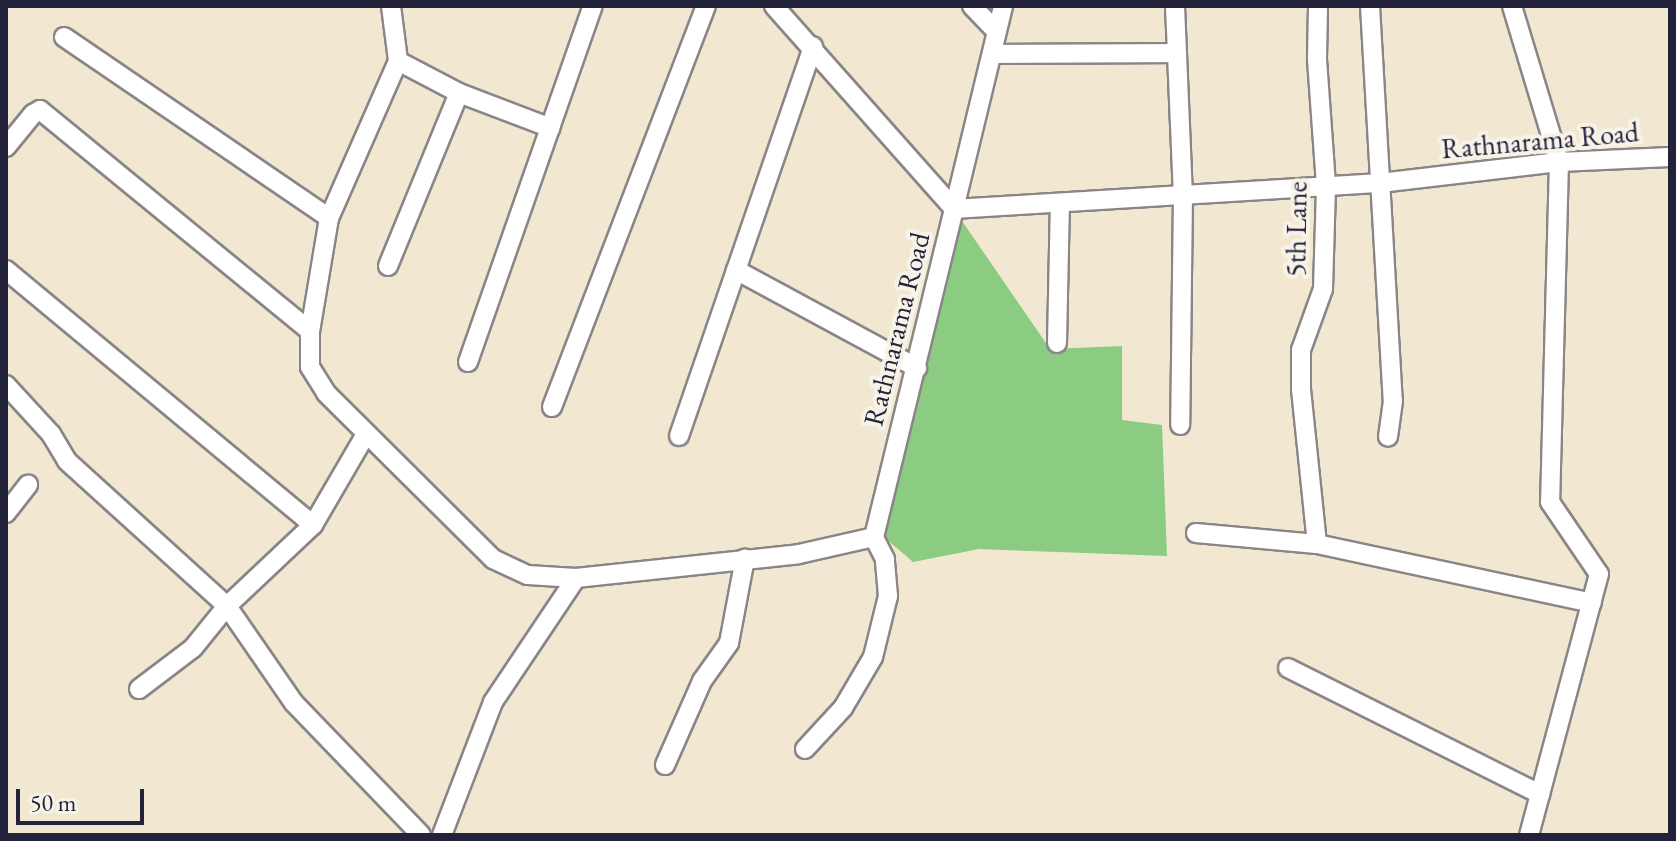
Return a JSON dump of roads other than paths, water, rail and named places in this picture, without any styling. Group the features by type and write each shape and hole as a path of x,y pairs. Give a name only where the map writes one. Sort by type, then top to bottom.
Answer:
{"street":[{"path":"391,6 398,61 329,218 310,331 310,367 326,393 493,559 528,575 576,578 799,554 874,537 885,559 888,596 873,657 843,708 805,749"},
{"path":"468,362 593,6"},
{"path":"552,407 706,6"},
{"path":"774,6 813,46 954,209"},
{"path":"972,6 996,31"},
{"path":"954,209 1003,6"},
{"path":"1175,6 1183,195 1180,425"},
{"name":"5th Lane","path":"1317,544 1301,389 1301,350 1323,289 1326,185 1317,58 1318,6"},
{"path":"1370,6 1393,401 1388,437"},
{"path":"1512,6 1559,162 1550,502 1599,574 1529,835"},
{"path":"64,37 329,218"},
{"path":"679,436 813,46"},
{"path":"993,54 1177,53"},
{"path":"398,61 459,93 551,128"},
{"path":"388,266 459,93"},
{"path":"6,147 33,114 40,110 310,331"},
{"name":"Rathnarama Road","path":"874,537 954,209 1380,183 1559,162 1670,157"},
{"path":"1057,343 1060,203"},
{"path":"6,270 313,525"},
{"path":"736,270 917,368"},
{"path":"6,385 51,434 67,461 227,606 294,703 421,835"},
{"path":"139,689 193,648 227,606 313,525 366,434"},
{"path":"6,513 28,485"},
{"path":"1196,533 1317,544 1592,603"},
{"path":"665,765 702,681 729,643 745,558"},
{"path":"442,835 493,702 576,578"},
{"path":"1288,668 1540,794"}]}
